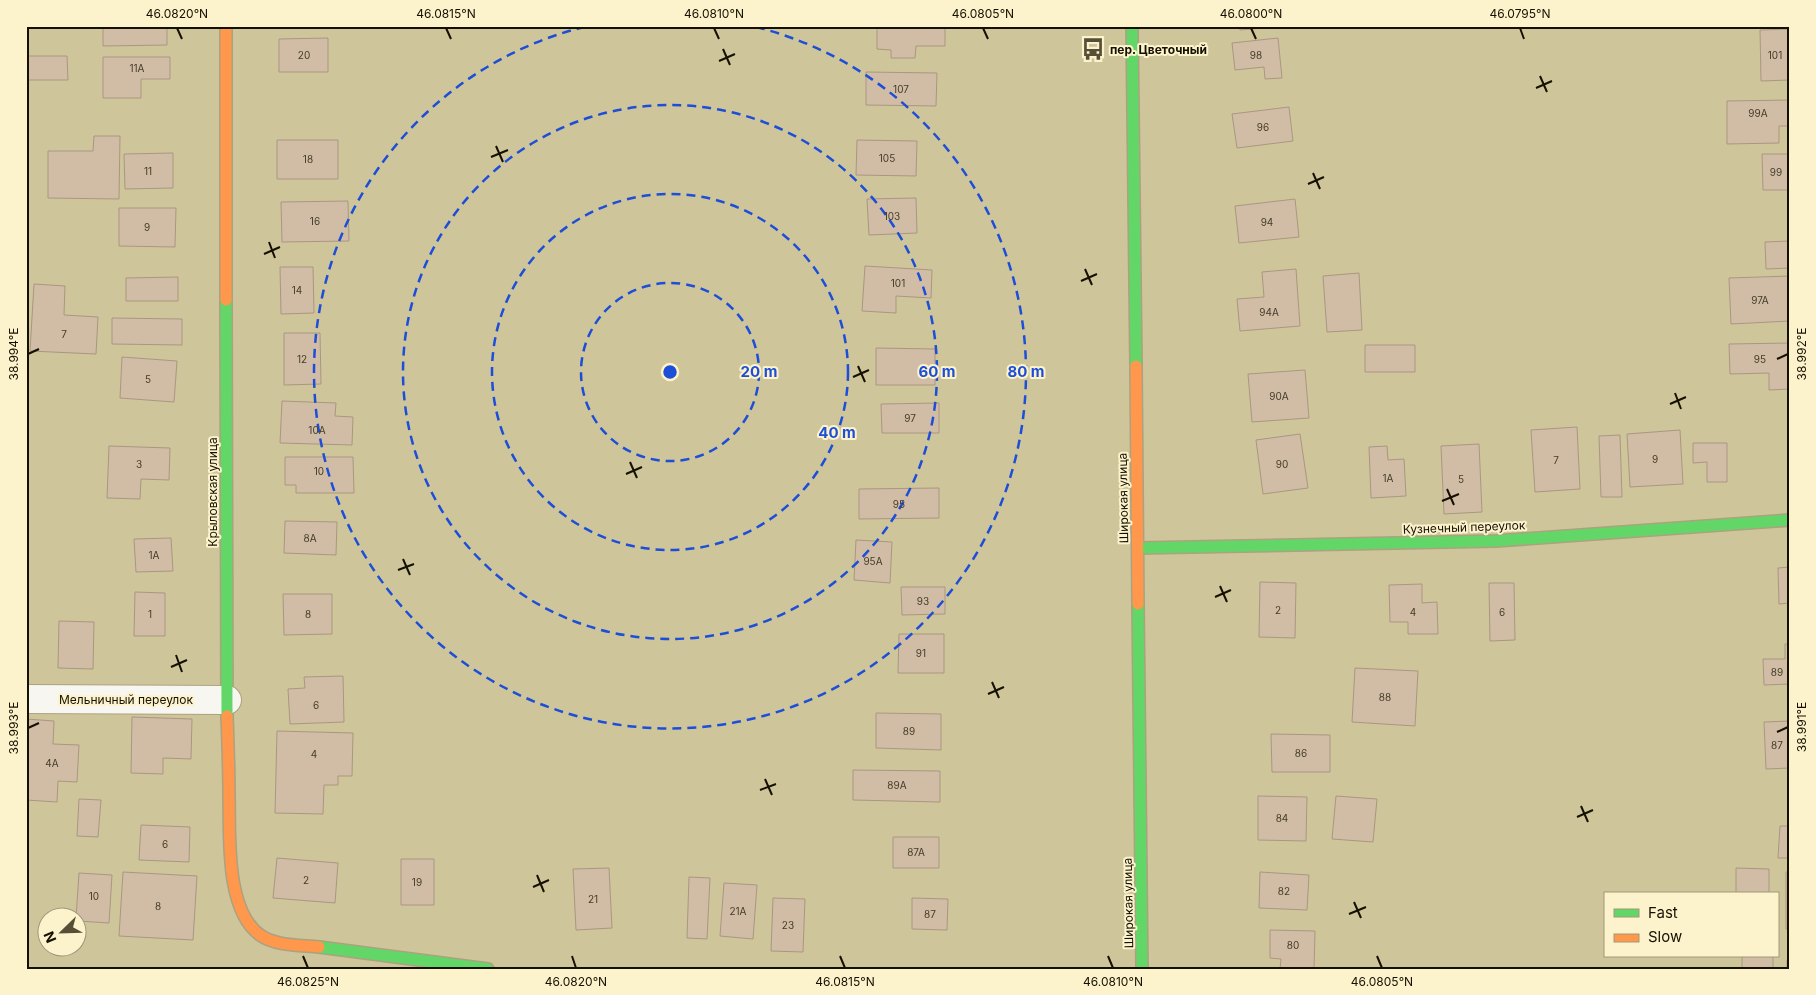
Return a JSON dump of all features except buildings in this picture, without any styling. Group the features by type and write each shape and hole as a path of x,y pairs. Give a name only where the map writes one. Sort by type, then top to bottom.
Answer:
{"street":[{"name":"Крыловская улица","path":"226,26 226,700 231,863 238,900 247,923 260,935 273,941 488,969"},
{"name":"Широкая улица","path":"1132,26 1142,969"},
{"name":"Кузнечный переулок","path":"1138,548 1496,542 1790,520"},
{"name":"Мельничный переулок","path":"26,699 226,700"}],"traffic: fast":[{"path":"1132,26 1136,366"},
{"path":"226,300 227,716"},
{"path":"1138,548 1496,541 1790,520"},
{"path":"1138,604 1142,969"},
{"path":"319,947 488,969"}],"traffic: slow":[{"path":"226,26 226,300"},
{"path":"1136,366 1138,604"},
{"path":"227,716 230,851 235,890 241,908 249,923 266,939 288,944 319,947"}],"place":[{"name":"пер. Цветочный","path":"1093,49"}]}
